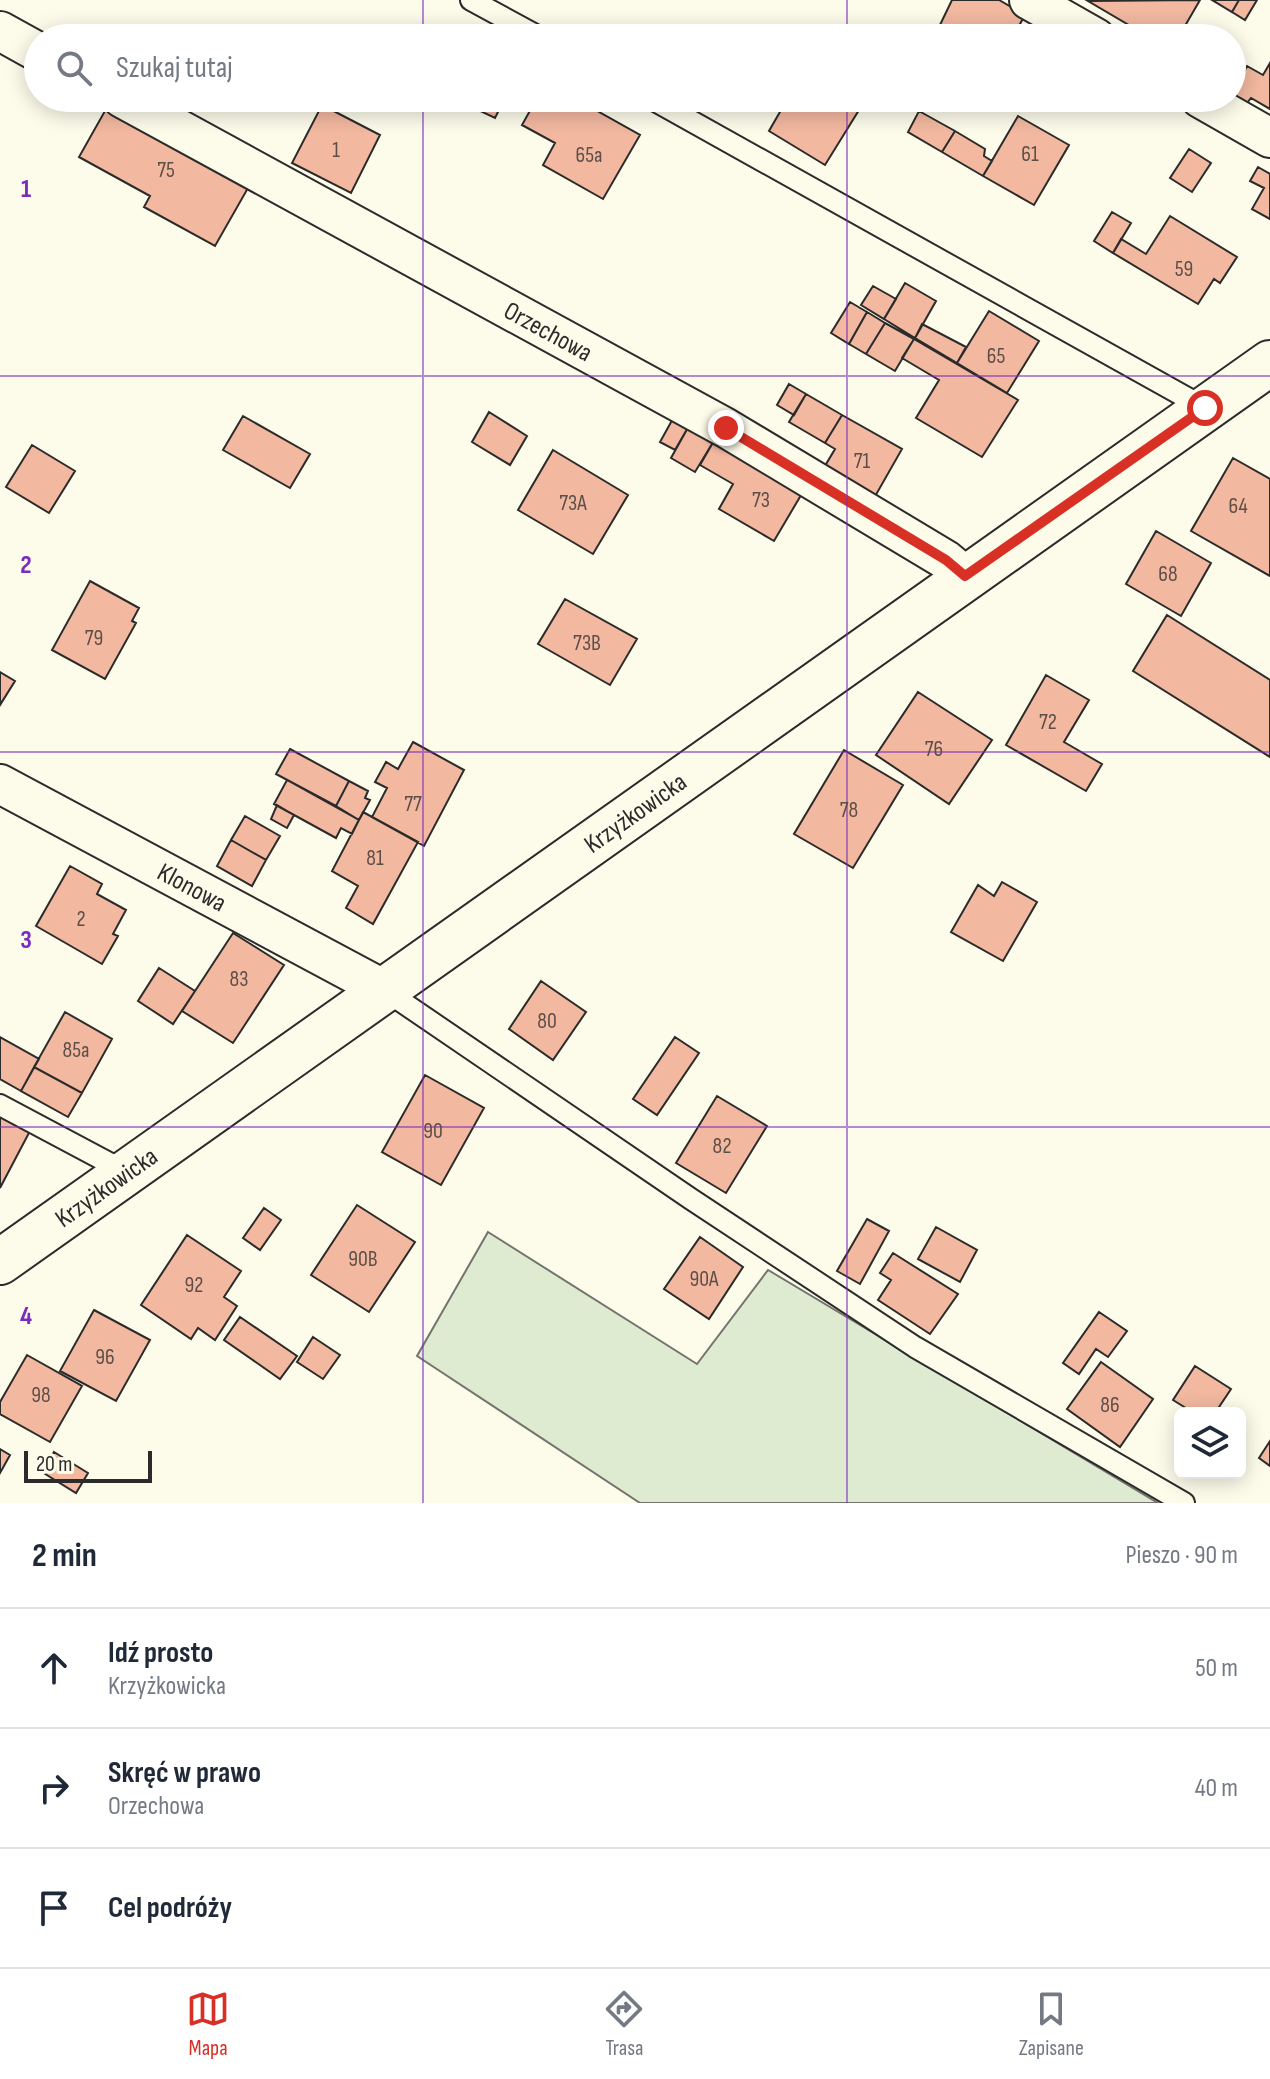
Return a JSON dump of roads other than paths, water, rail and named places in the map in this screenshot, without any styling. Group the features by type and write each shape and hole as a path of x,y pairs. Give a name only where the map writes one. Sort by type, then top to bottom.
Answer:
{"street":[{"path":"1029,0 1071,24"},
{"path":"0,31 24,44"},
{"name":"Orzechowa","path":"148,112 726,428 946,560 965,576"},
{"path":"1224,112 1270,138"},
{"name":"Krzyżkowicka","path":"0,1262 1270,363"},
{"name":"Klonowa","path":"0,784 383,989"}],"lane":[{"path":"471,0 515,24"},
{"path":"675,112 1205,408"},
{"path":"383,989 915,1347 1184,1503"},
{"path":"0,1105 126,1172"}]}
